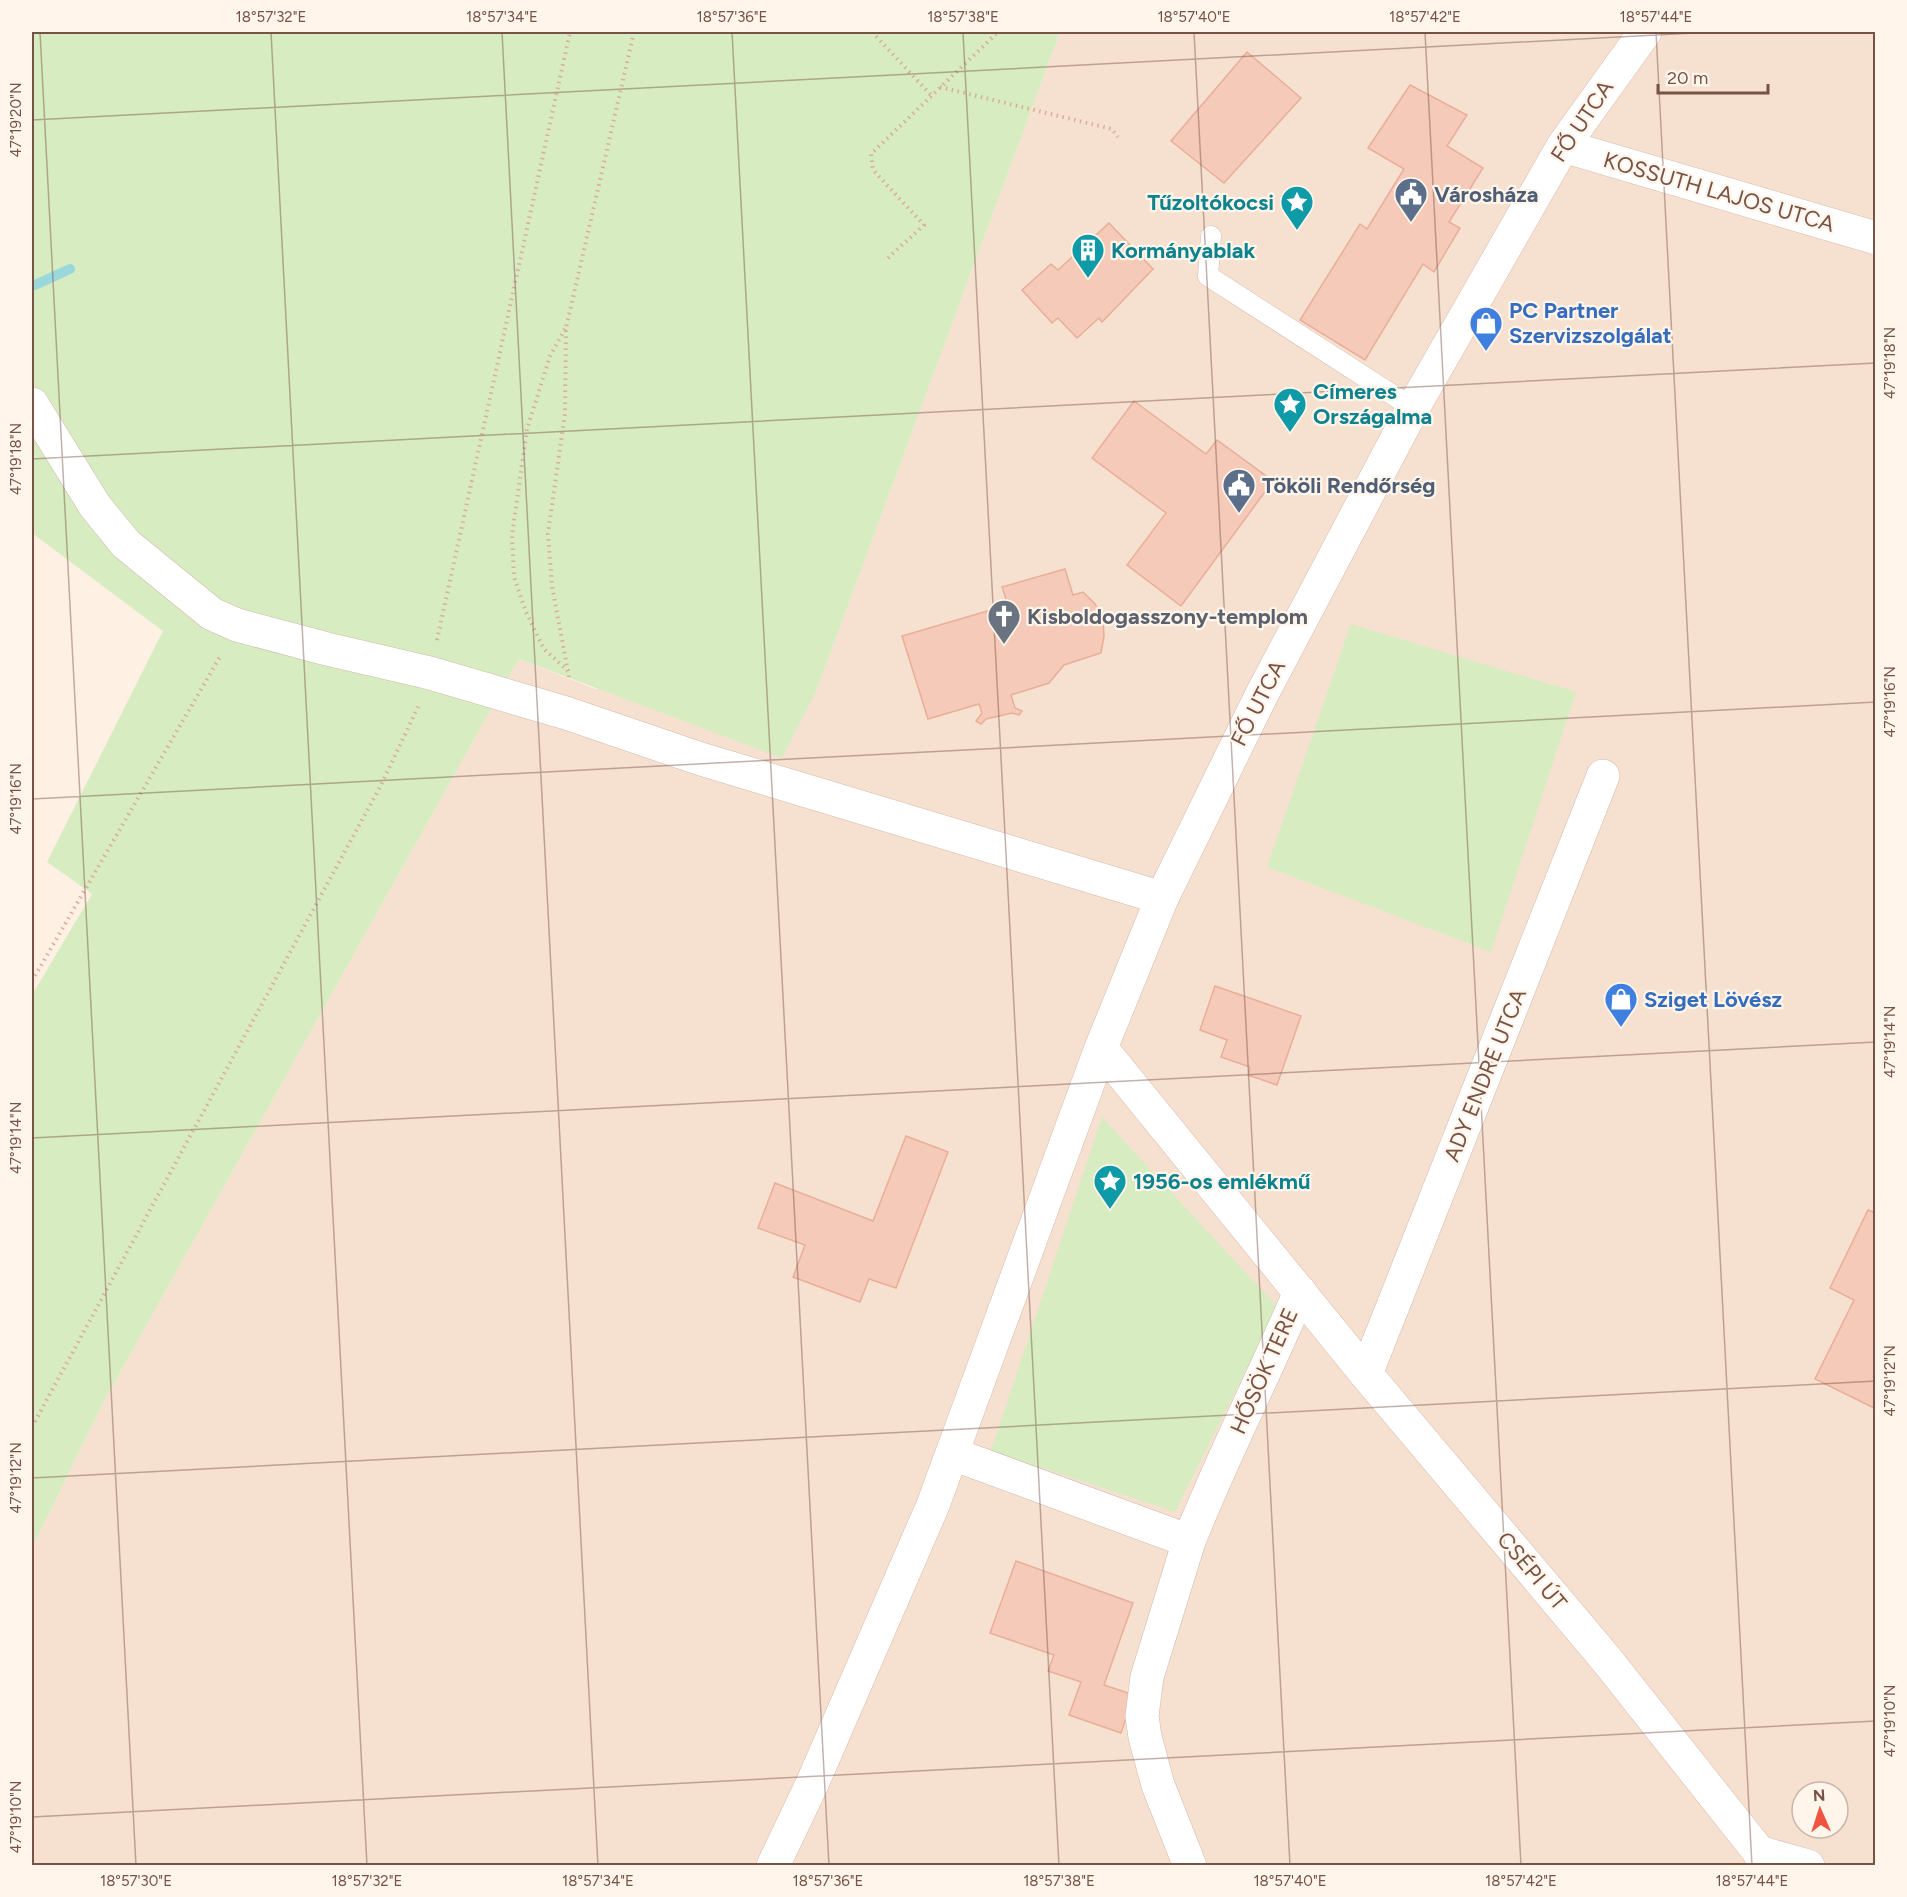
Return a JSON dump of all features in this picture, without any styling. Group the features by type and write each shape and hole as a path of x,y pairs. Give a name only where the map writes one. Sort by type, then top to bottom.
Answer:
{"street":[{"name":"FŐ UTCA","path":"773,1866 812,1784 953,1454 1101,1048 1162,898 1260,696 1413,408 1563,146 1645,32"},
{"name":"KOSSUTH LAJOS UTCA","path":"1563,146 1875,238"},
{"path":"32,404 95,506 126,544 212,614 237,625 327,650 430,673 566,713 701,759 1162,898"},
{"name":"ADY ENDRE UTCA","path":"1366,1374 1603,776"},
{"name":"HŐSÖK TERE","path":"1101,1048 1300,1292 1265,1373 1214,1478 1189,1540 1147,1677 1142,1716 1145,1737 1158,1785 1190,1866"},
{"name":"CSÉPI ÚT","path":"1300,1292 1366,1374 1606,1659 1766,1859 1808,1866"},
{"path":"953,1454 1189,1540"}],"lane":[{"path":"1212,236 1208,276 1413,408"}],"path":[{"path":"32,1427 381,785 416,713 430,673 570,32"},
{"path":"566,713 569,672 552,586 548,534 565,413 566,328 634,32"},
{"path":"872,32 931,95"},
{"path":"888,258 924,225 873,170 871,154 996,34"},
{"path":"940,87 1112,129 1118,137"},
{"path":"566,328 550,356 527,429 512,535 514,577 526,612 544,649 569,672"},
{"path":"32,981 211,676 237,625"}],"shaded area":[{"path":"1060,32 1875,32 1875,1865 32,1865 32,1548 103,1403 519,659 595,689 817,689"}],"green space":[{"path":"32,32 1060,32 817,689 782,758 519,659 103,1403 32,1548 32,995 92,894 47,862 163,631 32,533"},
{"path":"1351,624 1576,692 1491,952 1267,867"},
{"path":"1102,1117 1281,1311 1246,1370 1175,1512 991,1451"}],"building":[{"path":"1247,52 1301,98 1224,183 1171,141"},
{"name":"Városháza","path":"1410,85 1467,115 1447,146 1483,168 1449,222 1460,228 1434,272 1423,264 1365,360 1300,320 1360,224 1367,229 1404,169 1368,148"},
{"name":"Kormányablak","path":"1109,223 1153,269 1102,322 1099,318 1077,338 1058,318 1052,323 1022,290 1051,264 1058,270"},
{"path":"1134,401 1206,454 1217,440 1273,481 1181,606 1127,565 1166,513 1092,458"},
{"name":"Kisboldogasszony-templom","path":"1065,569 1073,595 1083,592 1095,604 1103,619 1104,636 1101,653 1064,665 1049,683 1011,695 1015,708 1022,711 1019,715 1012,713 986,719 981,724 976,721 982,713 979,704 928,719 902,636 1008,605 1002,587"},
{"path":"1215,986 1301,1016 1277,1085 1248,1075 1250,1067 1221,1057 1227,1040 1200,1030"},
{"path":"906,1136 948,1152 896,1288 869,1279 860,1302 793,1277 805,1245 758,1228 775,1183 873,1221"},
{"path":"1868,1210 1876,1213 1874,1408 1815,1379 1854,1300 1830,1288"},
{"path":"1016,1561 1133,1603 1104,1685 1134,1695 1121,1733 1069,1715 1081,1682 1048,1671 1054,1655 990,1633"}],"waterway":[{"path":"35,285 70,269"}],"place":[{"name":"Városháza","path":"1411,223"},
{"name":"Tűzoltókocsi","path":"1297,231"},
{"name":"Kormányablak","path":"1088,279"},
{"name":"PC Partner Szervizszolgálat","path":"1486,352"},
{"name":"Címeres Országalma","path":"1290,433"},
{"name":"Tököli Rendőrség","path":"1239,514"},
{"name":"Kisboldogasszony-templom","path":"1004,645"},
{"name":"Sziget Lövész","path":"1621,1028"},
{"name":"1956-os emlékmű","path":"1110,1210"}]}
